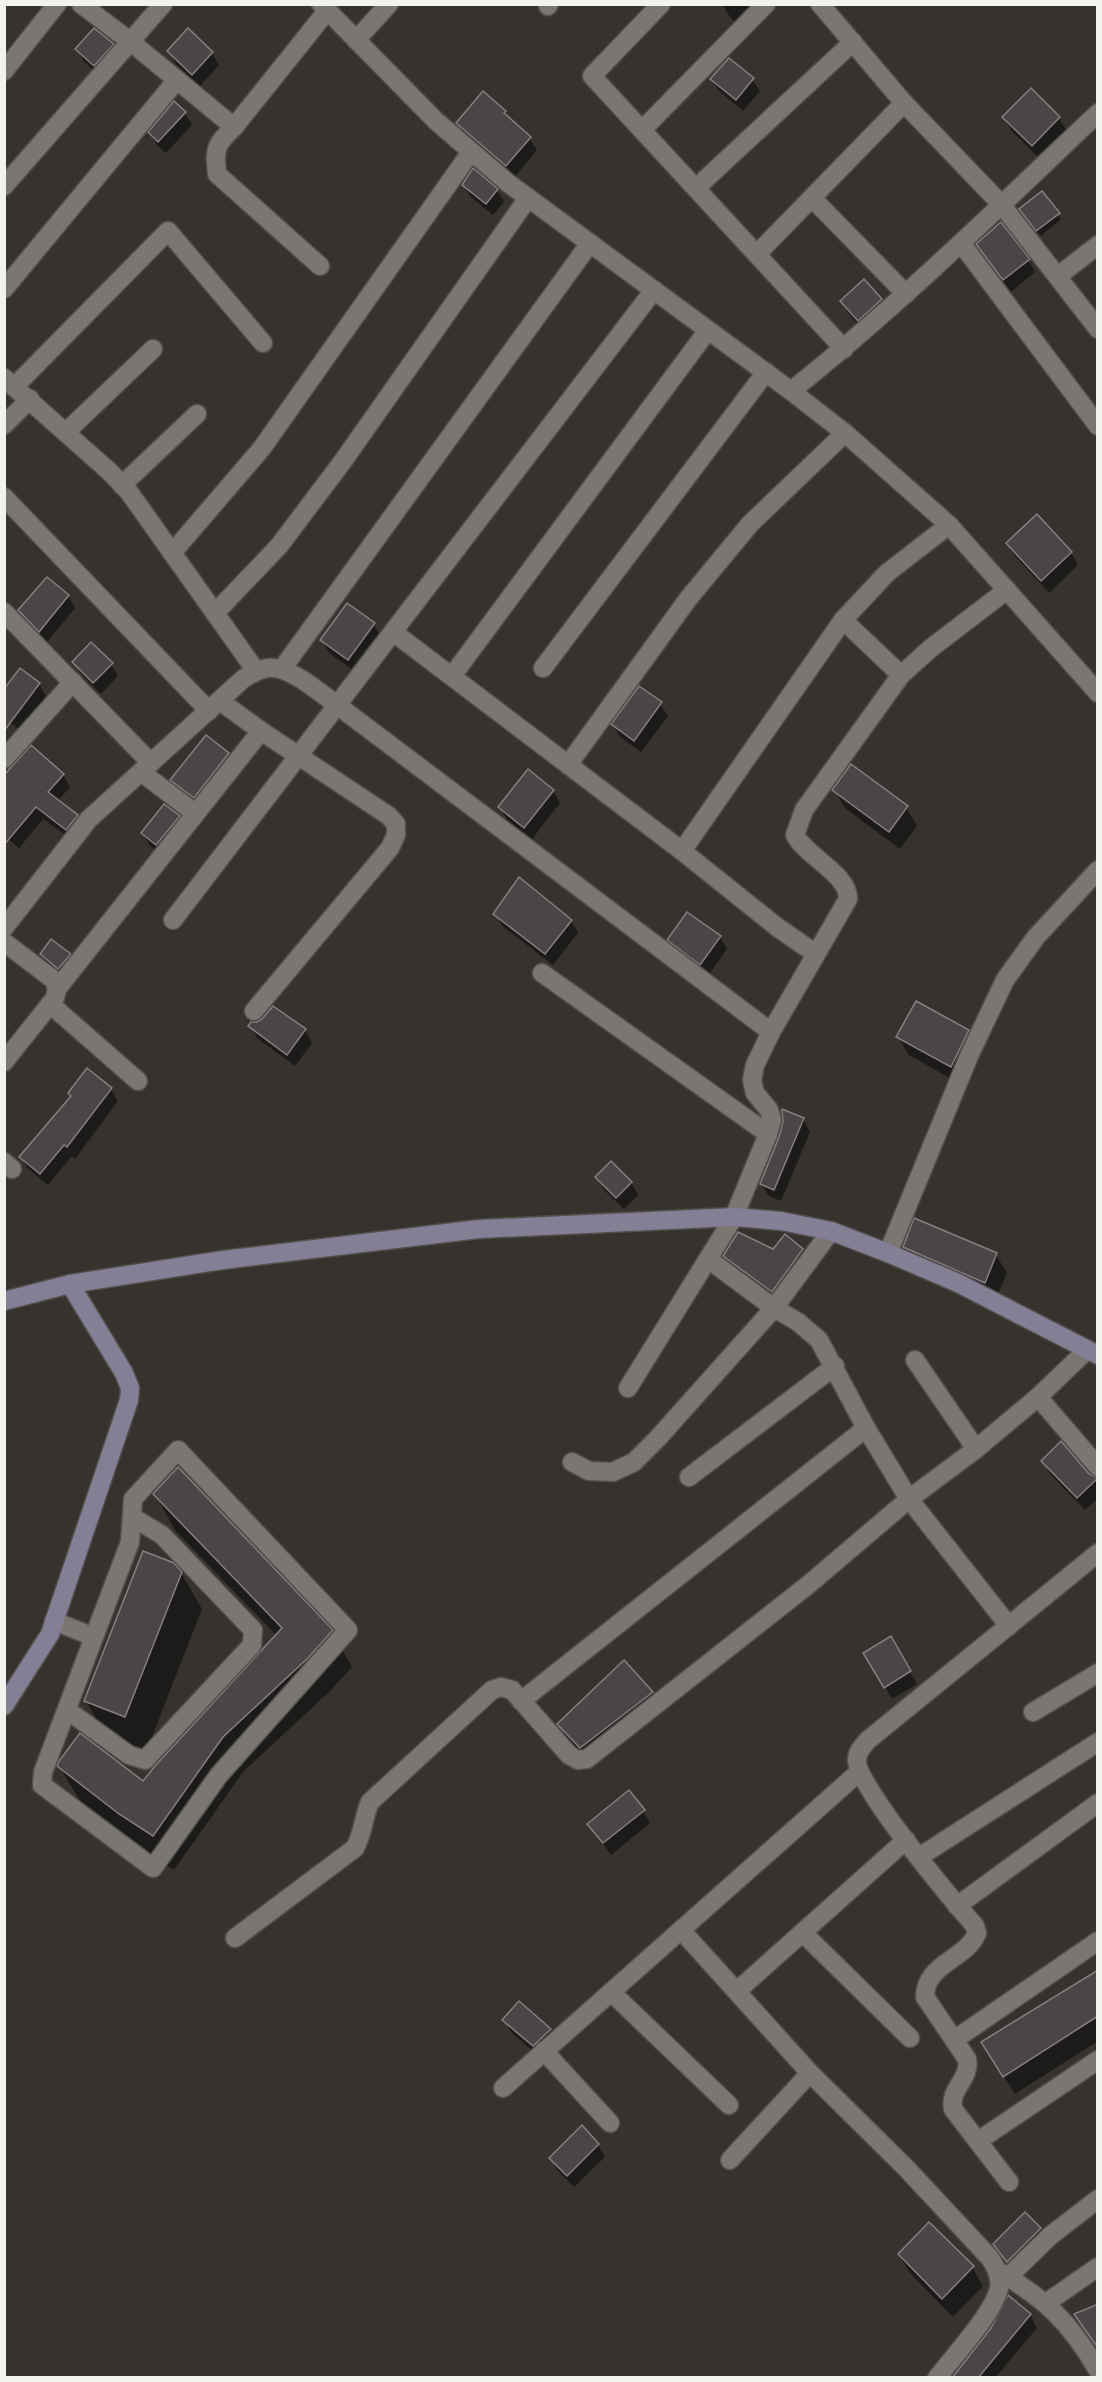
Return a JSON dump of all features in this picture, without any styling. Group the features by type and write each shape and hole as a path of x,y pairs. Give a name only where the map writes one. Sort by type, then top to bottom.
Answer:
{"street":[{"path":"4,71 57,4"},
{"path":"81,4 234,126"},
{"path":"4,186 163,4"},
{"path":"357,40 389,4"},
{"path":"661,4 592,76 844,349"},
{"path":"642,130 766,4"},
{"path":"820,4 904,103 1001,204 1098,329"},
{"path":"320,266 217,174 215,155 218,143 234,126 324,8 436,121 471,152 528,198 845,433 950,525 1098,693"},
{"path":"696,188 853,42"},
{"path":"4,289 176,81"},
{"path":"757,254 904,103"},
{"path":"791,391 844,349 906,294 1098,113"},
{"path":"172,552 262,448 471,152"},
{"path":"215,613 279,546 336,470 528,198"},
{"path":"812,198 906,294"},
{"path":"256,671 122,485 10,382 168,231 262,343"},
{"path":"282,669 590,243"},
{"path":"962,243 1098,426"},
{"path":"1058,276 1098,245"},
{"path":"173,920 654,290"},
{"path":"452,676 708,330"},
{"path":"66,432 153,349"},
{"path":"543,668 765,372"},
{"path":"4,425 30,399"},
{"path":"122,485 197,414"},
{"path":"568,765 688,599 750,524 845,433"},
{"path":"4,497 215,706 299,754 389,816 396,824 396,835 390,848 254,1011"},
{"path":"682,851 843,620 887,573 950,525"},
{"path":"628,1388 734,1217 768,1134 771,1120 770,1110 755,1093 752,1080 756,1065 771,1032 845,906 849,891 843,882 801,845 795,835 797,824 804,810 902,675 931,648 1007,590"},
{"path":"4,612 73,682 146,768 195,813"},
{"path":"843,620 902,675"},
{"path":"393,632 682,851 777,927 816,954"},
{"path":"4,928 89,819 243,679 256,671 270,667 282,669 337,705 771,1032"},
{"path":"4,759 73,682"},
{"path":"4,1062 195,813 261,731"},
{"path":"888,1253 969,1056 1005,980 1036,937 1098,870"},
{"path":"4,942 54,980 54,997 138,1081"},
{"path":"542,974 768,1134"},
{"path":"4,1301 70,1284 223,1260 479,1229 734,1217 781,1221 831,1231 958,1283 1092,1352 976,1449 909,1499 808,1585 587,1759 578,1760 569,1755 512,1690 501,1687 492,1690 370,1802 366,1810 362,1835 355,1848 235,1938"},
{"path":"572,1462 589,1471 613,1472 634,1462 774,1308 831,1231"},
{"path":"708,1259 774,1308 798,1322 819,1340 835,1366 866,1428 909,1499 1009,1626"},
{"path":"4,1706 50,1634 129,1400 130,1389 124,1373 70,1284"},
{"path":"915,1360 976,1449"},
{"path":"689,1476 835,1366"},
{"path":"1038,1397 1098,1467"},
{"path":"521,1701 866,1428"},
{"path":"177,1450 348,1630 219,1775 153,1868 42,1785 43,1772 94,1637 130,1542 133,1499 177,1450"},
{"path":"67,1710 129,1755 145,1760 252,1645 253,1630 162,1535 132,1517"},
{"path":"1009,2182 953,2109 951,2100 966,2075 969,2067 967,2059 925,1997 925,1986 931,1975 974,1942 977,1933 975,1926 906,1840 858,1772 856,1759 859,1750 868,1740 1098,1553"},
{"path":"54,1621 94,1637"},
{"path":"1033,1712 1098,1673"},
{"path":"919,1857 1098,1742"},
{"path":"503,2088 858,1772"},
{"path":"957,1906 1098,1803"},
{"path":"737,1992 906,1840"},
{"path":"681,1930 810,2073 907,2169 1003,2274 1046,2303 1063,2319 1081,2342 1097,2369 1085,2378"},
{"path":"803,1933 910,2038"},
{"path":"954,2040 1098,1941"},
{"path":"611,1992 729,2105"},
{"path":"544,2051 610,2123"},
{"path":"978,2140 1098,2061"},
{"path":"730,2160 810,2073"},
{"path":"938,2378 990,2309 1003,2274 1098,2199"},
{"path":"1046,2303 1098,2267"}],"building":[{"path":"94,28 114,44 94,66 75,49"},
{"path":"188,28 213,52 192,75 167,51"},
{"path":"729,58 754,78 736,100 710,79"},
{"path":"1031,88 1060,117 1032,146 1002,117"},
{"path":"483,91 531,137 506,166 456,123"},
{"path":"174,101 186,112 158,142 148,132"},
{"path":"473,168 498,189 486,204 462,185"},
{"path":"1042,191 1060,213 1036,231 1019,209"},
{"path":"1001,222 1030,259 1003,280 976,244"},
{"path":"864,279 882,299 858,321 840,301"},
{"path":"1037,514 1072,552 1041,581 1006,543"},
{"path":"47,577 69,595 39,632 18,610"},
{"path":"347,603 375,623 348,660 320,640"},
{"path":"91,642 113,663 93,683 72,662"},
{"path":"20,668 40,683 4,731 4,689"},
{"path":"639,686 662,702 634,741 611,724"},
{"path":"206,735 229,753 194,798 170,780"},
{"path":"31,745 64,774 48,792 78,815 66,830 36,807 4,845 4,775"},
{"path":"851,764 908,806 889,832 832,790"},
{"path":"528,769 554,790 524,828 498,807"},
{"path":"164,804 180,816 156,845 141,833"},
{"path":"519,877 572,920 545,954 493,914"},
{"path":"687,912 721,936 700,965 667,940"},
{"path":"51,939 71,954 58,969 40,954"},
{"path":"916,1001 969,1030 951,1067 896,1037"},
{"path":"273,1006 306,1029 287,1055 248,1026 251,1022 262,1019"},
{"path":"87,1068 112,1088 67,1147 64,1145 40,1174 19,1157 71,1096 68,1093"},
{"path":"782,1109 804,1118 774,1190 760,1184 779,1137 783,1122"},
{"path":"611,1161 632,1182 616,1198 595,1177"},
{"path":"914,1218 997,1253 985,1283 903,1247"},
{"path":"738,1232 773,1249 785,1234 803,1249 772,1292 723,1256"},
{"path":"1061,1441 1089,1474 1098,1478 1077,1498 1041,1461"},
{"path":"178,1467 333,1630 308,1658 223,1737 153,1836 119,1814 57,1766 59,1761 80,1733 143,1781 282,1628 153,1494"},
{"path":"143,1551 174,1563 182,1572 125,1717 84,1701"},
{"path":"891,1636 911,1671 884,1688 863,1653"},
{"path":"624,1660 653,1692 580,1748 557,1724"},
{"path":"629,1790 645,1810 603,1843 587,1824"},
{"path":"1098,1970 1098,2016 1003,2077 981,2042"},
{"path":"519,2001 551,2029 533,2046 502,2020"},
{"path":"582,2125 599,2144 567,2176 549,2158"},
{"path":"1025,2212 1041,2228 1007,2262 993,2244"},
{"path":"929,2222 974,2266 942,2299 898,2254"},
{"path":"1008,2295 1031,2314 978,2378 952,2378 991,2328"},
{"path":"1098,2304 1098,2348 1074,2314"}]}
